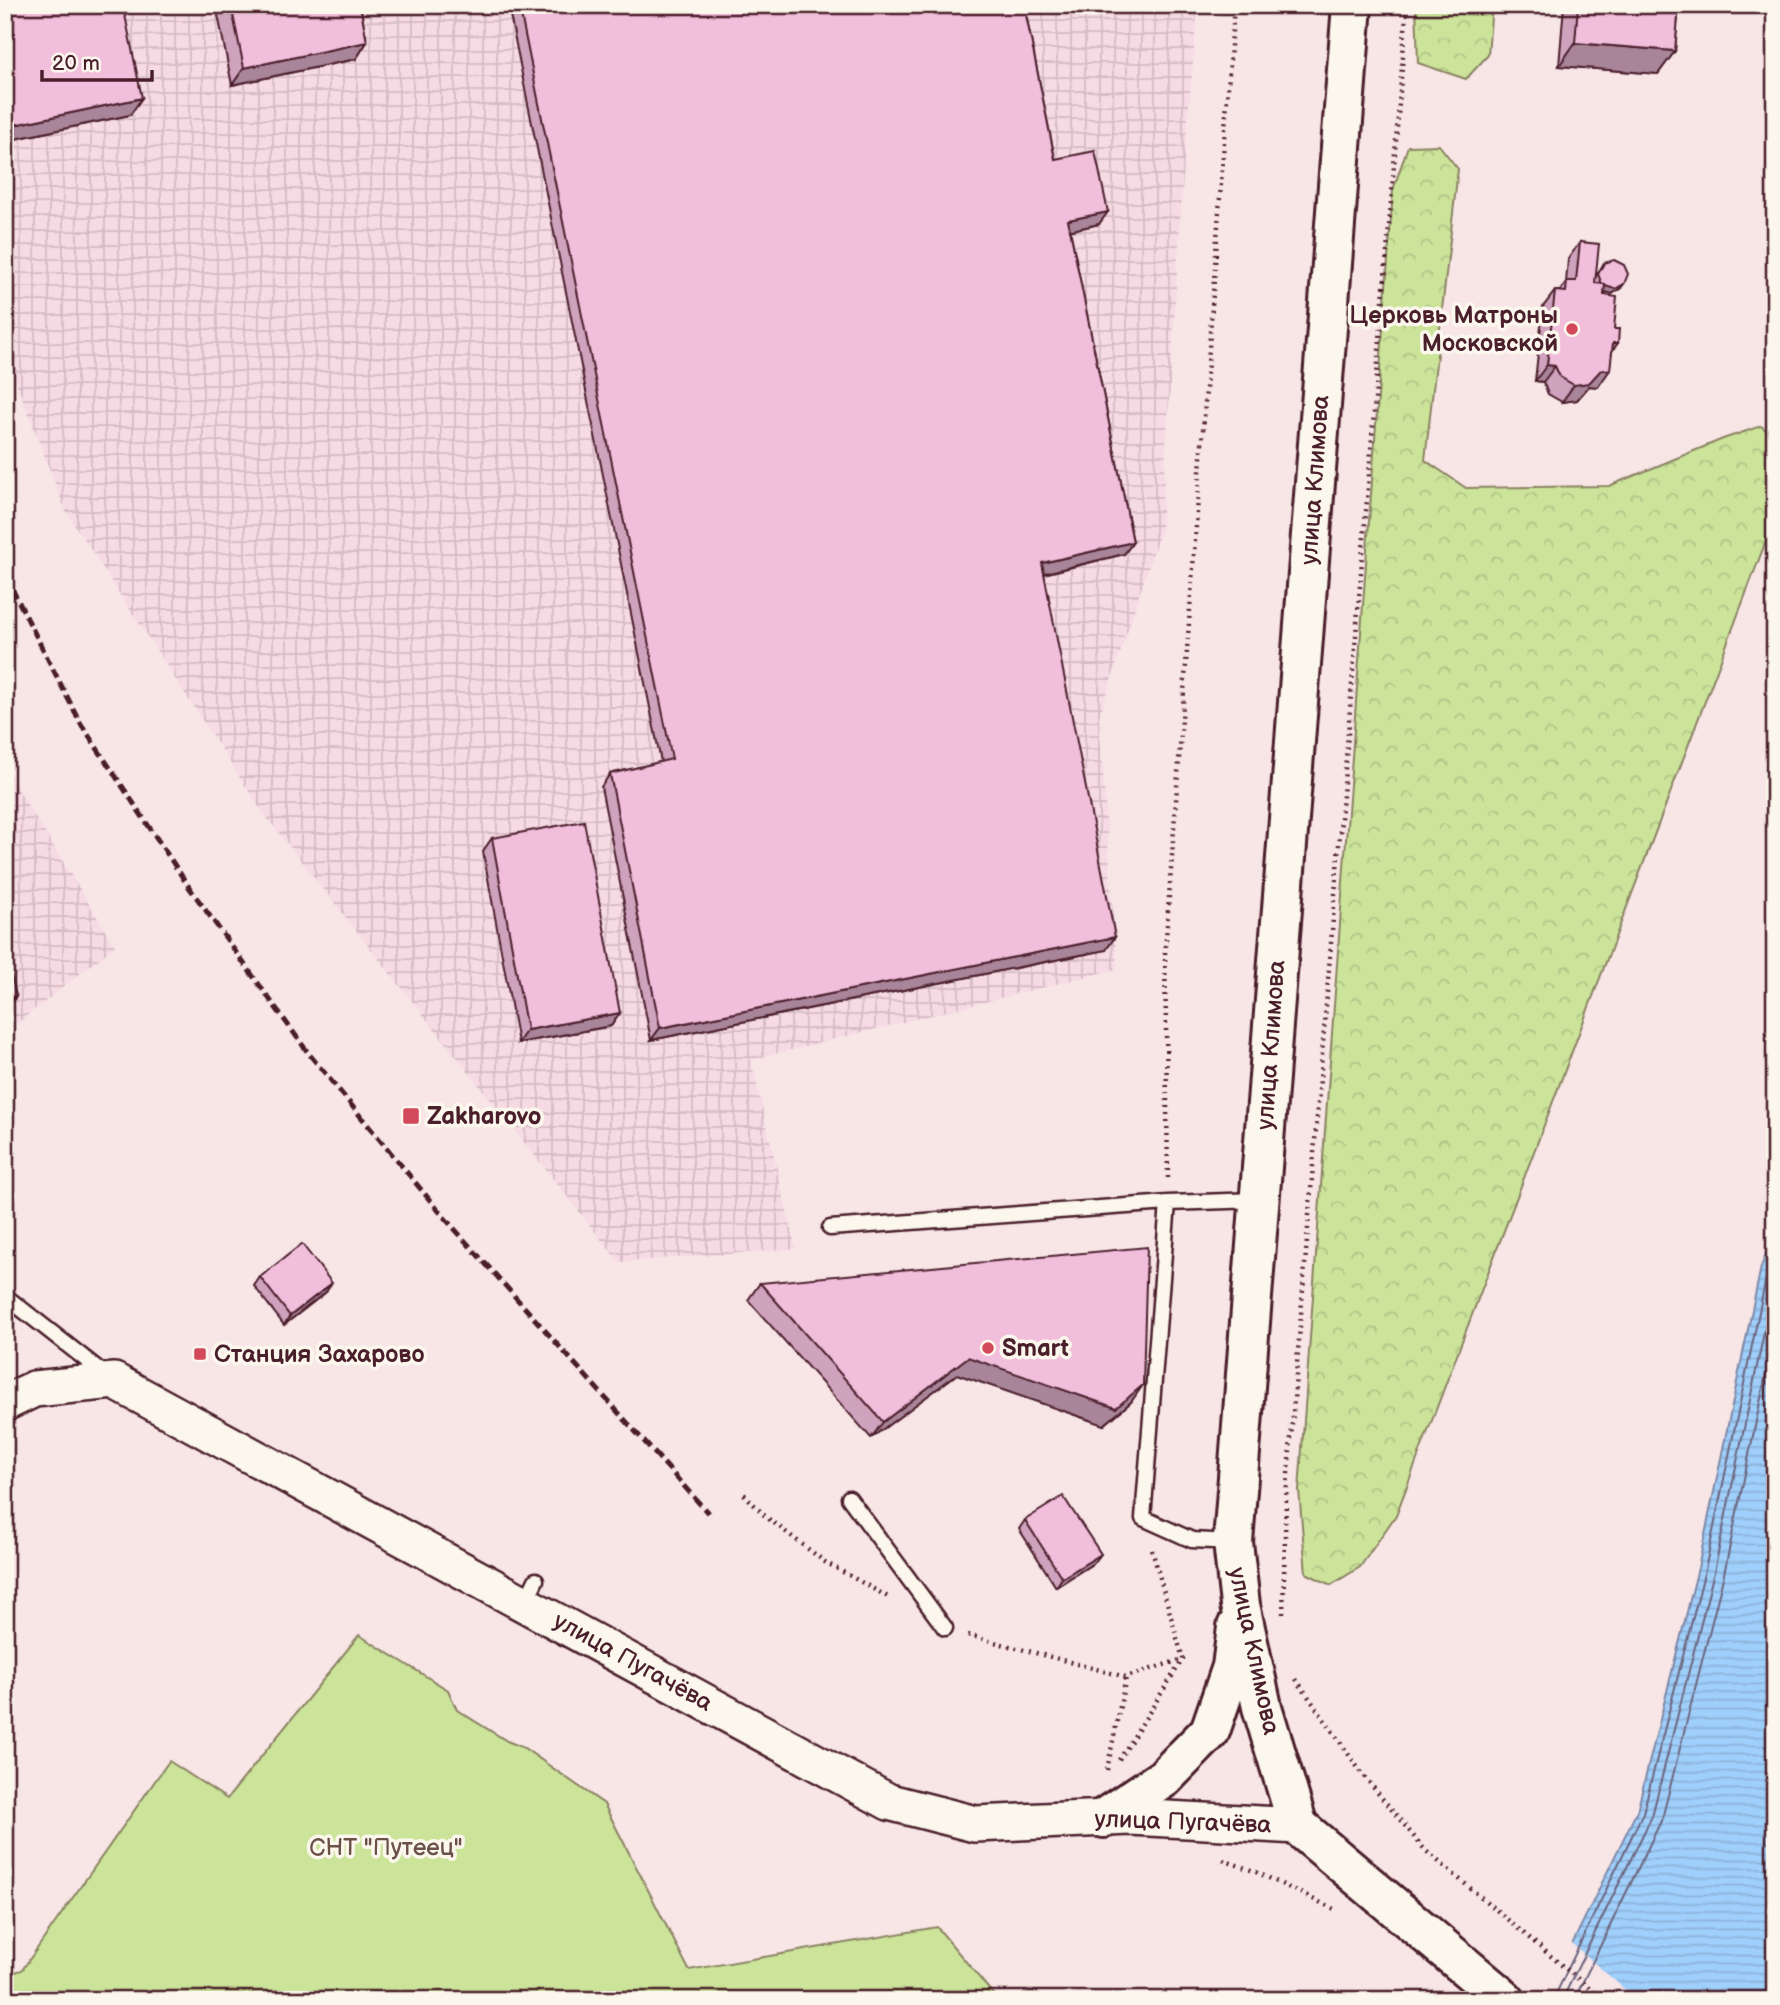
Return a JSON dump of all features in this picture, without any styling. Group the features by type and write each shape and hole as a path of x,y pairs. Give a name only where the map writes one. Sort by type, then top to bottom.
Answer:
{"main road":[{"name":"улица Климова","path":"1298,1826 1262,1707 1240,1605 1233,1542 1352,5"},
{"path":"1104,1818 1164,1778 1210,1731 1232,1667 1240,1605"},
{"path":"1298,1826 1499,1994"}],"street":[{"path":"5,1403 34,1389 114,1381"},
{"name":"улица Пугачёва","path":"114,1381 531,1592 889,1802 975,1824 1130,1817 1298,1826"}],"lane":[{"path":"830,1228 1168,1203 1259,1200"},
{"path":"1168,1203 1143,1518 1192,1540 1233,1542"},
{"path":"5,1296 114,1381"},
{"path":"849,1498 946,1628"}],"path":[{"path":"1168,1203 1165,952 1234,5"},
{"path":"1282,1622 1286,1499 1407,5"},
{"path":"744,1494 765,1516 825,1562 946,1628 1126,1677 1183,1659"},
{"path":"1118,1761 1183,1659 1143,1518"},
{"path":"1293,1675 1363,1775 1425,1850 1603,2000"},
{"path":"1107,1771 1126,1677"}],"shaded area":[{"path":"5,5 1198,5 1184,161 1161,529 1099,717 1117,969 751,1060 796,1249 619,1262 263,813 66,512 5,353"},
{"path":"5,768 115,946 5,1033"}],"green space":[{"path":"1416,5 1492,5 1488,55 1466,79 1418,63"},
{"path":"1439,145 1458,169 1425,460 1466,488 1609,486 1761,426 1775,437 1775,517 1396,1515 1360,1567 1331,1585 1306,1573 1299,1490 1393,190 1408,146"},
{"name":"СНТ \"Путеец\"","path":"359,1635 448,1690 457,1710 507,1741 524,1748 604,1804 689,1970 937,1927 998,2000 5,2000 5,1975 22,1970 169,1761 227,1799"}],"water":[{"path":"1775,1231 1775,2000 1545,2000 1637,1811 1698,1568 1761,1267"}],"pier":[{"path":"1569,1941 1637,2000 1541,2000"}],"building":[{"path":"5,5 123,5 142,98 14,125 5,83"},
{"path":"231,5 360,5 367,42 244,68"},
{"path":"519,5 1024,5 1055,159 1095,151 1108,212 1068,220 1133,542 1042,563 1115,937 660,1028 610,774 672,759"},
{"path":"1578,5 1679,5 1675,51 1575,43"},
{"name":"Церковь Матроны Московской","path":"1580,242 1599,244 1595,283 1605,284 1604,295 1617,297 1614,329 1619,329 1618,343 1613,343 1610,370 1601,370 1589,383 1574,385 1560,377 1555,366 1547,365 1555,291 1566,292 1567,281 1576,281"},
{"path":"1614,260 1624,265 1628,274 1624,284 1615,289 1602,284 1598,274 1604,263"},
{"path":"584,821 620,1013 527,1030 492,838"},
{"path":"5,948 16,996 5,998"},
{"path":"302,1244 332,1283 290,1316 260,1277"},
{"path":"1147,1247 1143,1385 1116,1408 968,1357 883,1422 760,1283"},
{"path":"1063,1496 1101,1554 1062,1578 1025,1520"}],"railway":[{"path":"5,575 81,724 189,887 309,1054 443,1216 708,1513"}],"place":[{"name":"Церковь Матроны Московской","path":"1572,329"},
{"name":"Zakharovo","path":"411,1116"},
{"name":"Smart","path":"988,1348"},
{"name":"Станция Захарово","path":"200,1354"}]}
